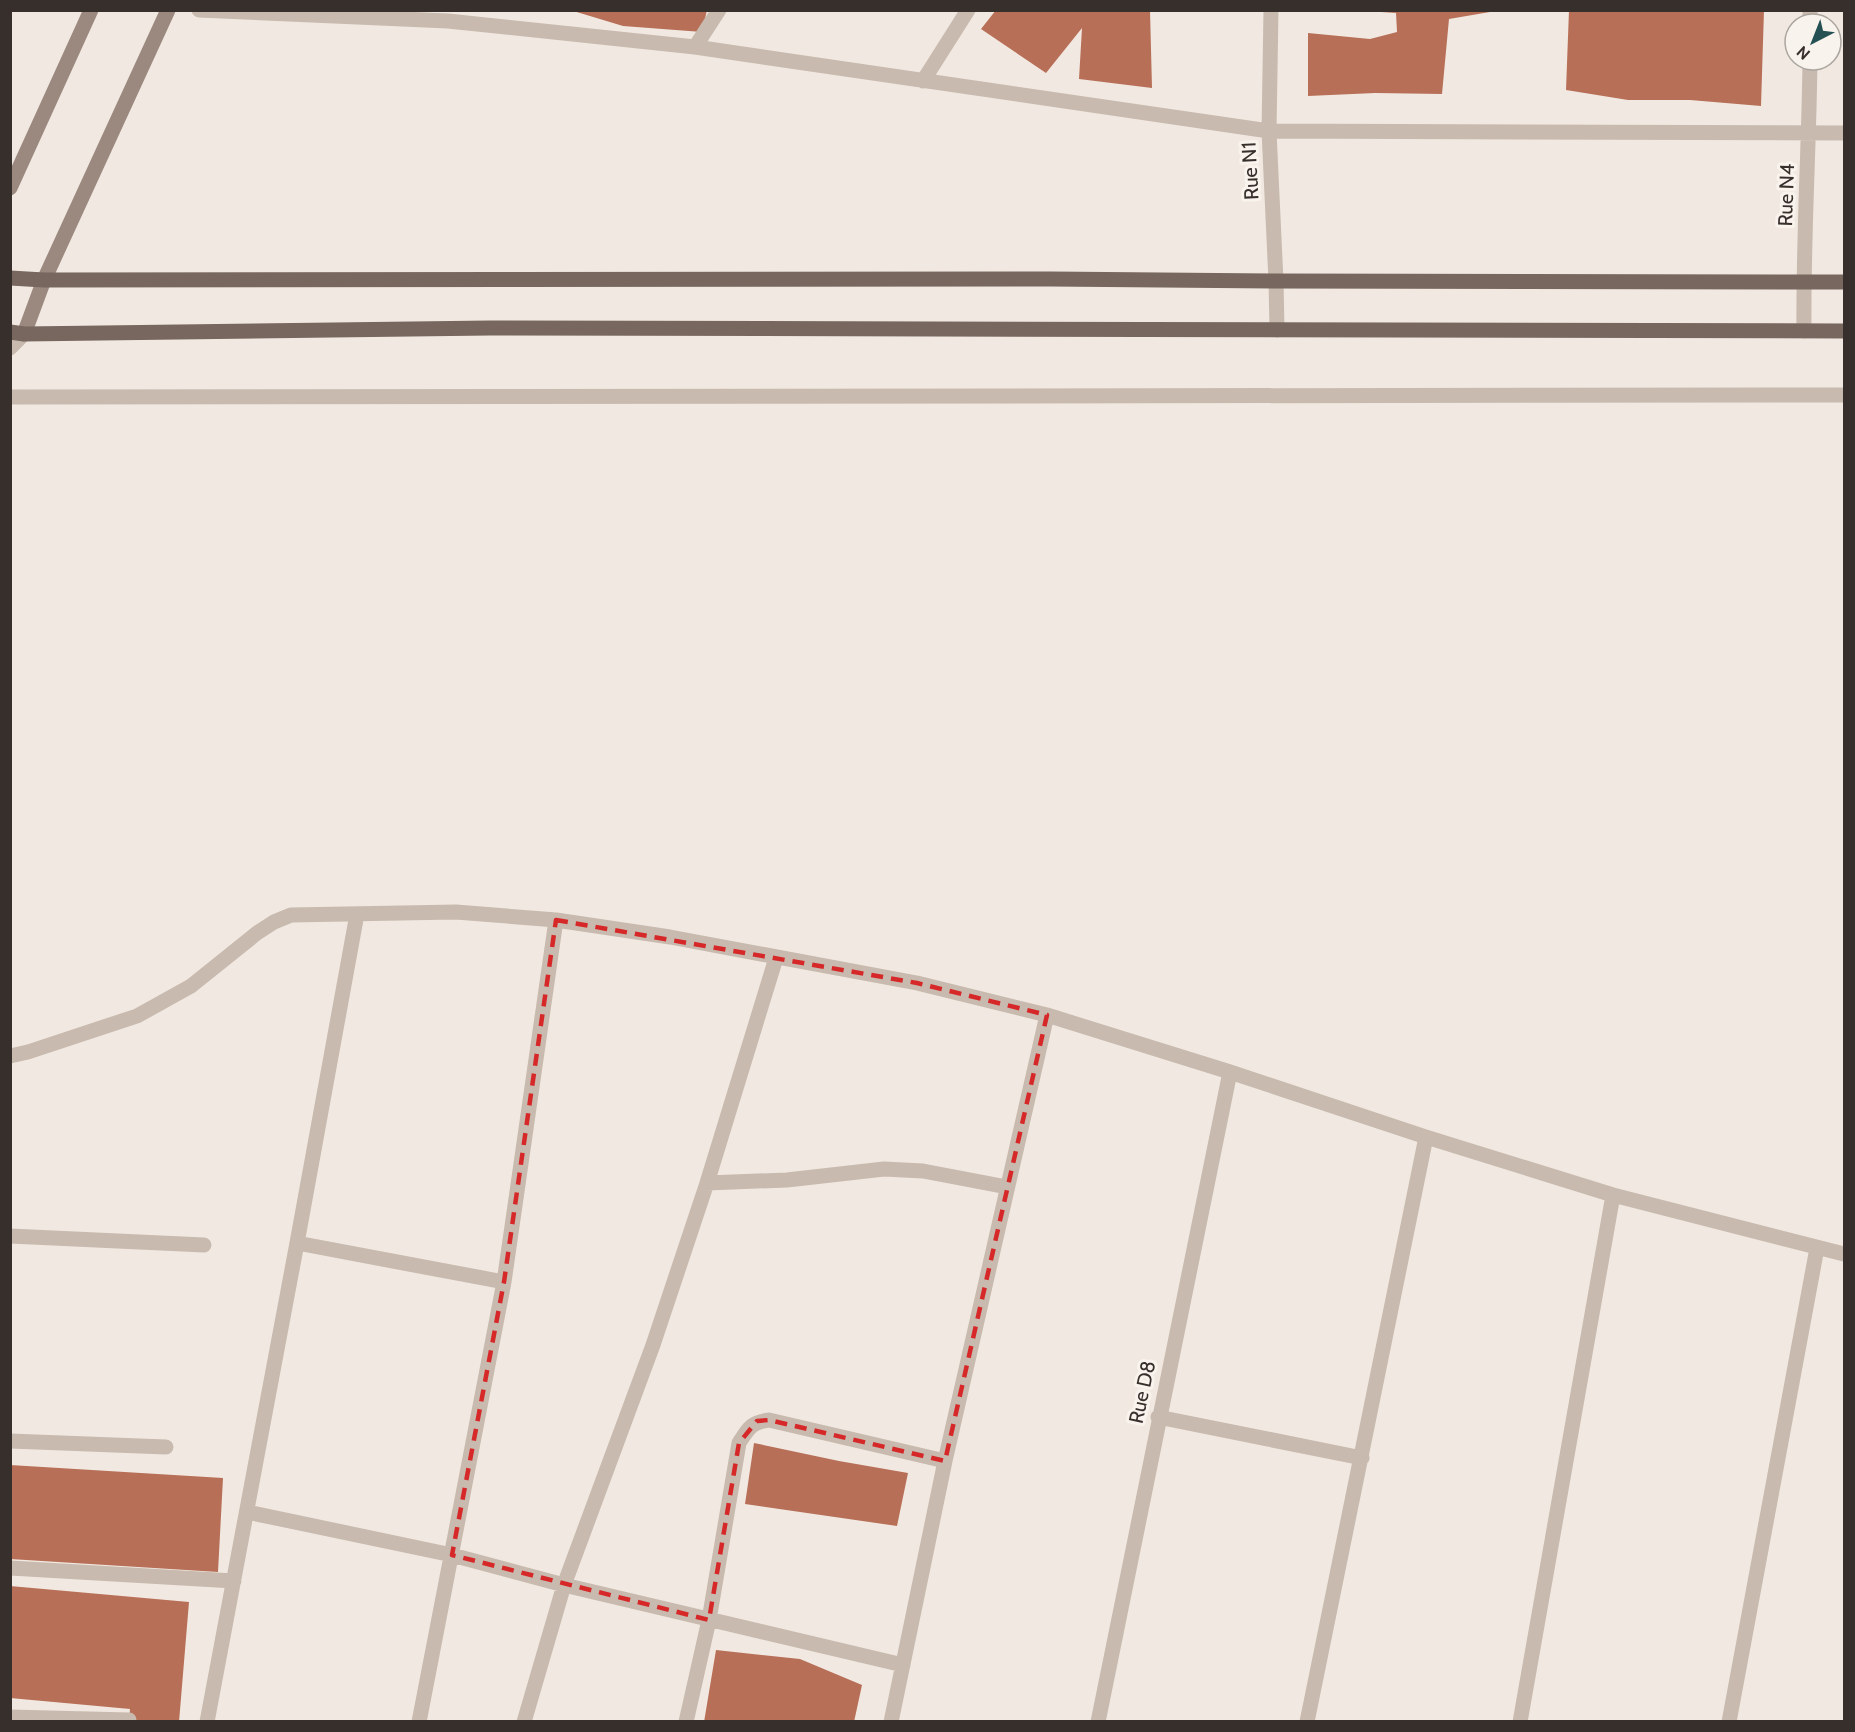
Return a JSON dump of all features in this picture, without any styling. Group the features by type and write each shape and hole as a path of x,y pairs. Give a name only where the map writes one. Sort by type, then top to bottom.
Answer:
{"main road":[{"path":"10,188 92,10"},
{"path":"168,10 44,280 17,333 490,328 1845,331"},
{"path":"10,278 44,280 1051,279 1845,282"}],"street":[{"path":"199,10 451,16 695,47 1269,131 1845,133"},
{"path":"695,47 719,10"},
{"path":"923,81 968,10"},
{"name":"Rue N1","path":"1271,10 1269,131 1277,330"},
{"name":"Rue N4","path":"1804,331 1809,72"},
{"path":"10,348 17,333"},
{"path":"10,398 1845,395"},
{"path":"10,1056 137,1016 191,986 274,922 291,915 456,912 556,920 670,937 917,983 1047,1015 1613,1195 1845,1254"},
{"path":"207,1722 357,914"},
{"path":"419,1722 504,1282 556,920"},
{"path":"524,1722 564,1585 653,1345 707,1183 776,958"},
{"path":"891,1722 945,1461 1047,1015"},
{"name":"Rue D8","path":"1098,1722 1158,1417 1230,1072"},
{"path":"1307,1722 1426,1137"},
{"path":"707,1183 787,1180 884,1169 923,1171 1007,1188"},
{"path":"1520,1722 1613,1195"},
{"path":"10,1236 204,1245"},
{"path":"297,1244 504,1282"},
{"path":"1730,1722 1817,1248"},
{"path":"1158,1417 1362,1458"},
{"path":"686,1722 709,1620 739,1443 747,1430 757,1421 769,1420 945,1461"},
{"path":"10,1441 166,1447"},
{"path":"246,1512 452,1555 564,1585 903,1665"},
{"path":"10,1569 234,1581"},
{"path":"10,1717 129,1720"}],"highlighted area":[{"path":"556,920 917,983 1047,1015 945,1461 769,1420 757,1421 739,1443 709,1620 452,1555 504,1282"}],"building":[{"path":"570,10 707,10 702,32 623,26"},
{"path":"996,10 1150,10 1152,88 1079,79 1082,28 1046,73 981,29"},
{"path":"1381,10 1490,12 1449,19 1442,94 1375,93 1308,96 1308,33 1370,39 1397,32 1396,13 1381,12"},
{"path":"1569,10 1764,10 1761,106 1690,100 1628,100 1566,90"},
{"path":"754,1443 908,1473 897,1526 745,1504"},
{"path":"10,1465 223,1478 218,1572 10,1559"},
{"path":"10,1586 189,1602 179,1722 129,1722 130,1709 10,1698"},
{"path":"716,1650 800,1659 862,1685 854,1722 704,1722"}]}
